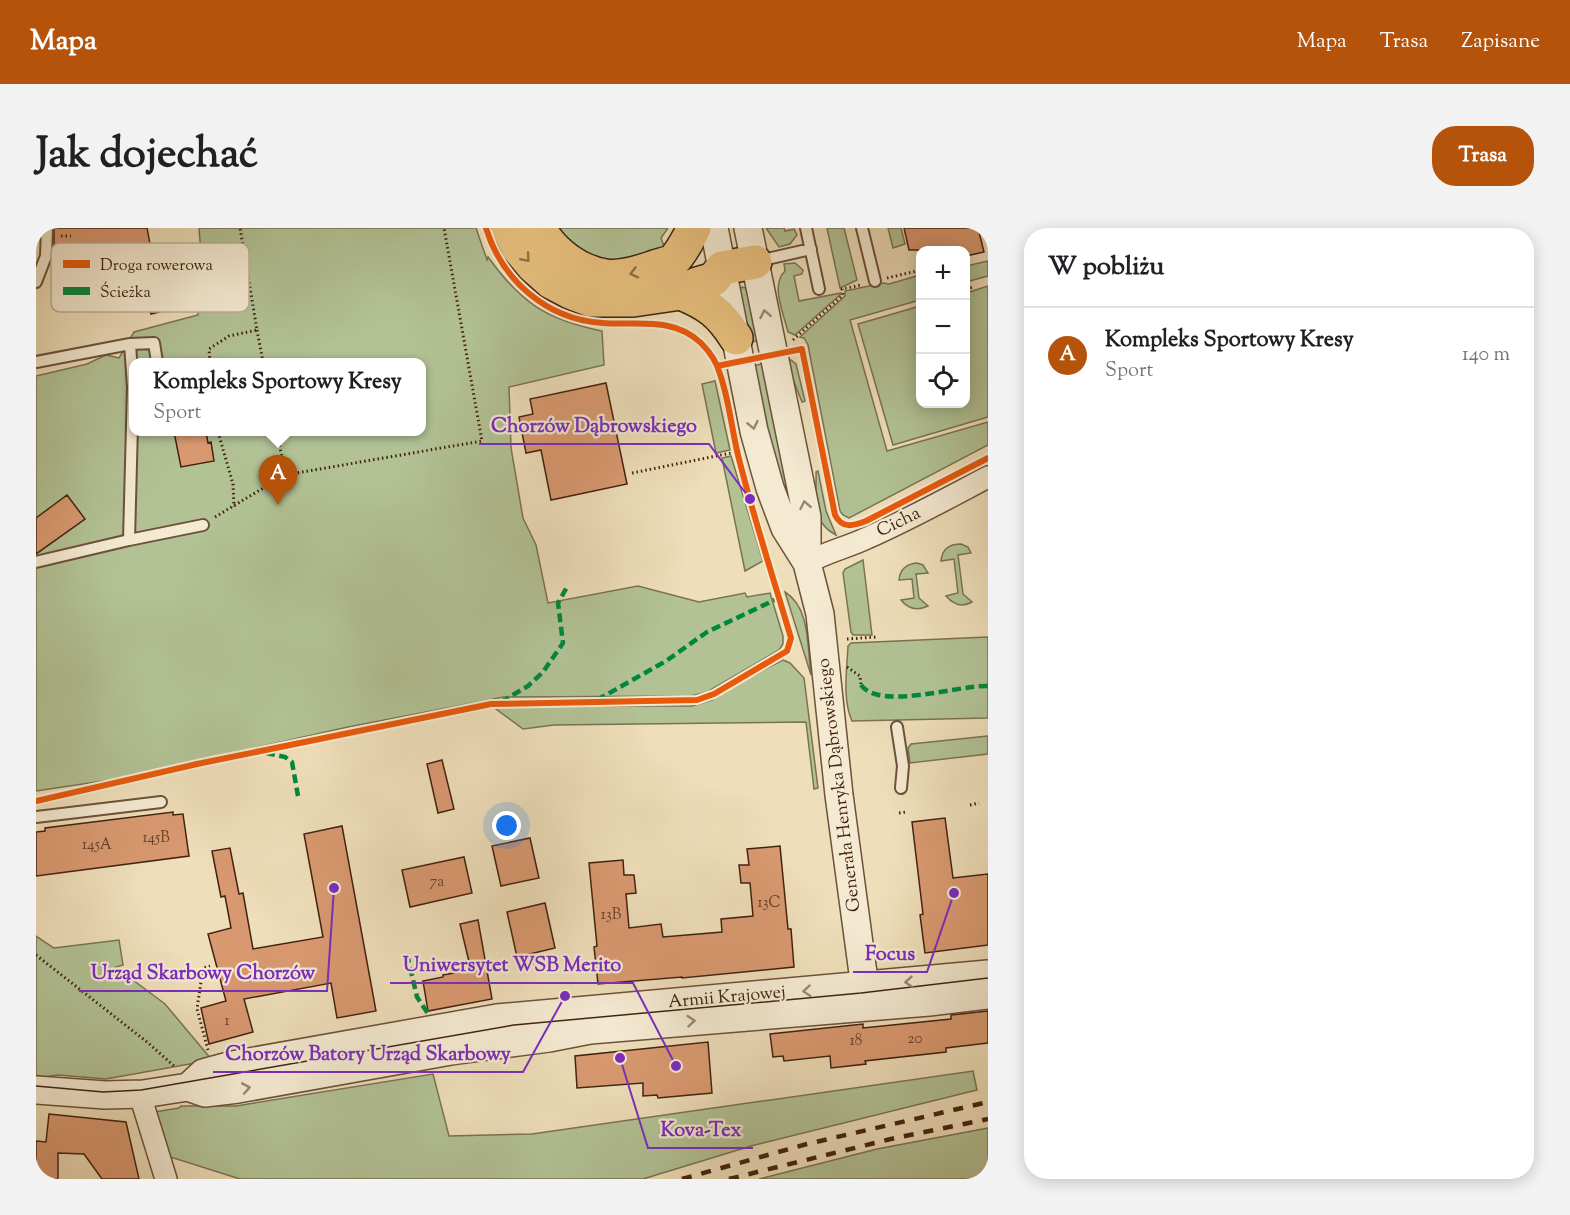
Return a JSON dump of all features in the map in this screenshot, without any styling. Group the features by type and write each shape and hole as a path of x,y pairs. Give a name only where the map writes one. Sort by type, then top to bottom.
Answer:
{"main road":[{"path":"508,228 518,248 551,282 591,300 633,300 681,293 697,284 714,279 722,268 754,262"},
{"path":"539,228 547,243 564,258 605,276 635,273 674,260 711,260 722,268"},
{"path":"674,260 694,228"},
{"path":"681,293 703,302 716,312 736,338"}],"street":[{"name":"Generała Henryka Dąbrowskiego","path":"714,228 754,430 770,488 785,528 807,563"},
{"name":"Generała Henryka Dąbrowskiego","path":"747,228 807,517 807,563 820,614 839,795 867,997"},
{"name":"Cicha","path":"807,563 825,552 849,546 869,537 988,477"},
{"name":"Armii Krajowej","path":"36,1090 140,1095 198,1074 232,1065 414,1046 488,1032 519,1029 549,1038 590,1030 867,997 988,974"},
{"name":"Armii Krajowej","path":"867,997 988,995"},
{"path":"140,1095 166,1179"}],"lane":[{"path":"36,282 46,256 46,228"},
{"path":"806,228 819,289"},
{"path":"862,228 875,281"},
{"path":"754,262 811,249"},
{"path":"36,362 130,344 153,343 156,358"},
{"path":"130,344 131,358"},
{"path":"129,540 132,436"},
{"path":"36,562 203,525"},
{"path":"897,727 903,766 901,788"},
{"path":"36,817 161,802"}],"path":[{"path":"240,228 242,243"},
{"path":"203,525 285,475 482,441 444,228"},
{"path":"790,343 843,295 842,289 916,271"},
{"path":"249,282 262,358"},
{"path":"970,288 974,287"},
{"path":"210,358 209,349 229,336 257,330"},
{"path":"220,436 233,484 234,507"},
{"path":"277,436 285,475"},
{"path":"632,473 737,452"},
{"path":"847,639 876,637"},
{"path":"843,664 861,676 861,685"},
{"path":"970,805 979,803"},
{"path":"899,813 906,812"},
{"path":"36,955 147,1042 198,1074"},
{"path":"544,959 548,962"},
{"path":"534,966 537,961"},
{"path":"198,1074 197,1009 203,968 210,966"}],"green space":[{"path":"199,228 476,228 487,260 488,257 524,298 550,315 602,331 604,365 509,387 511,448 523,518 536,545 548,603 638,586 699,602 745,593 747,597 770,593 783,636 783,644 779,650 707,692 691,696 504,697 348,727 116,779 36,791 36,376 87,364 106,355 119,358 134,332 198,315 198,312 249,312 249,243 200,243"},
{"path":"548,228 668,228 661,238 666,251 601,268"},
{"path":"766,228 784,228 785,231 794,229 797,235 790,244 779,247"},
{"path":"827,228 844,228 857,280 840,288"},
{"path":"888,228 901,228 905,244 893,248"},
{"path":"988,261 988,276 970,281 970,265"},
{"path":"795,263 803,270 802,274 794,276 799,301 841,294 795,335 788,332 778,292 781,277 785,271 784,264"},
{"path":"916,276 916,301 850,320 887,451 988,422 988,445 849,518 840,511 808,345 804,338 800,337 845,296 845,291 883,283 889,284"},
{"path":"988,286 988,417 893,445 858,324 916,307 916,408 970,408 970,292"},
{"path":"742,287 748,289 761,340 747,343 739,290"},
{"path":"785,359 796,364 805,401 802,402"},
{"path":"766,363 797,524 770,449 752,366"},
{"path":"715,381 730,450 716,453 702,384"},
{"path":"731,456 763,561 745,571 722,458"},
{"path":"818,471 826,511 836,535 828,530 819,516 816,499 816,472"},
{"path":"961,544 968,547 971,553 958,555 963,594 972,602 961,605 946,596 958,593 954,559 941,561 947,548"},
{"path":"863,560 872,635 853,635 843,573 845,569"},
{"path":"917,563 923,565 928,573 916,574 919,598 928,606 916,609 901,600 914,598 912,579 899,580 904,568"},
{"path":"785,592 793,599 804,618 811,675"},
{"path":"988,637 988,718 852,721 847,703 846,684 848,646 851,643"},
{"path":"783,660 790,663 804,678 818,788 814,789 806,722 554,725 523,729 496,709 509,706 692,706 712,700 736,684"},
{"path":"988,736 988,754 910,763 908,748 911,744"},
{"path":"36,936 54,948 119,940 123,965 116,967 117,975 125,974 165,1004 212,1060 106,1079 36,1075"},
{"path":"973,1071 977,1090 751,1146 643,1179 240,1179 167,1156 154,1112 181,1106 236,1106 433,1074 449,1136 532,1134"},
{"path":"988,1128 988,1179 759,1179 877,1149"}],"building":[{"path":"54,228 147,228 150,243 54,243"},
{"path":"904,228 978,228 984,252 970,255 970,246 916,246 916,250 909,250"},
{"path":"606,383 627,484 551,500 541,450 526,453 519,417 533,414 530,399"},
{"path":"175,436 207,436 208,443 211,442 214,461 181,467"},
{"path":"67,495 85,519 36,554 36,518"},
{"path":"442,760 454,809 438,813 427,764"},
{"path":"173,812 173,815 183,814 189,856 36,876 36,832 45,831 45,828"},
{"path":"945,818 953,878 988,874 988,945 925,953 920,915 923,914 912,822"},
{"path":"342,826 376,1011 337,1018 331,983 244,999 253,1032 209,1044 201,1008 226,1001 208,934 231,928 225,896 221,897 212,851 230,848 239,894 243,893 253,949 323,937 304,834"},
{"path":"530,838 539,878 501,886 492,846"},
{"path":"780,846 794,967 598,984 594,947 597,946 589,863 623,860 624,875 634,875 636,893 626,894 629,928 661,924 663,937 722,932 721,919 753,916 750,883 741,883 739,865 749,865 747,849"},
{"path":"464,857 472,893 410,907 402,870"},
{"path":"545,903 555,948 517,957 507,912"},
{"path":"478,920 492,999 428,1011 423,981 471,970 460,924"},
{"path":"988,1011 988,1043 946,1048 946,1052 865,1061 866,1064 831,1068 830,1056 784,1061 783,1056 773,1057 770,1034 863,1024 863,1028 951,1019 951,1015"},
{"path":"708,1042 712,1093 658,1098 657,1095 643,1096 643,1083 577,1088 575,1056"},
{"path":"49,1114 126,1122 139,1179 102,1179 84,1154 58,1153 58,1179 36,1177 36,1141 46,1142"}],"tram line":[{"path":"36,1086 103,1092 141,1090 514,1025 861,993 988,978"}],"railway":[{"path":"682,1179 807,1144 988,1102"},
{"path":"729,1179 895,1138 988,1119"}],"marked path":[{"path":"501,702 528,686 543,672 563,643 558,603 567,587"},
{"path":"597,700 666,661 707,632 779,598"},
{"path":"861,685 871,692 885,696 920,695 988,686"},
{"path":"266,753 285,757 292,762 298,796"},
{"path":"407,954 417,997 429,1015"}],"cycle path":[{"path":"36,801 197,764 491,704 697,700 714,694 787,651 791,638 737,452 723,385 717,366 710,354 701,343 679,329 654,324 602,323 582,320 562,314 545,305 515,280 493,247 486,228"},
{"path":"717,366 802,349 835,515 841,523 852,525 866,521 988,458"}],"place":[{"name":"Chorzów Dąbrowskiego","path":"750,499"},
{"name":"Kompleks Sportowy Kresy","path":"278,505"},
{"name":"Urząd Skarbowy Chorzów","path":"334,888"},
{"name":"Focus","path":"954,893"},
{"name":"Chorzów Batory Urząd Skarbowy","path":"565,996"},
{"name":"Kova-Tex","path":"620,1058"},
{"name":"Uniwersytet WSB Merito","path":"676,1066"}]}
